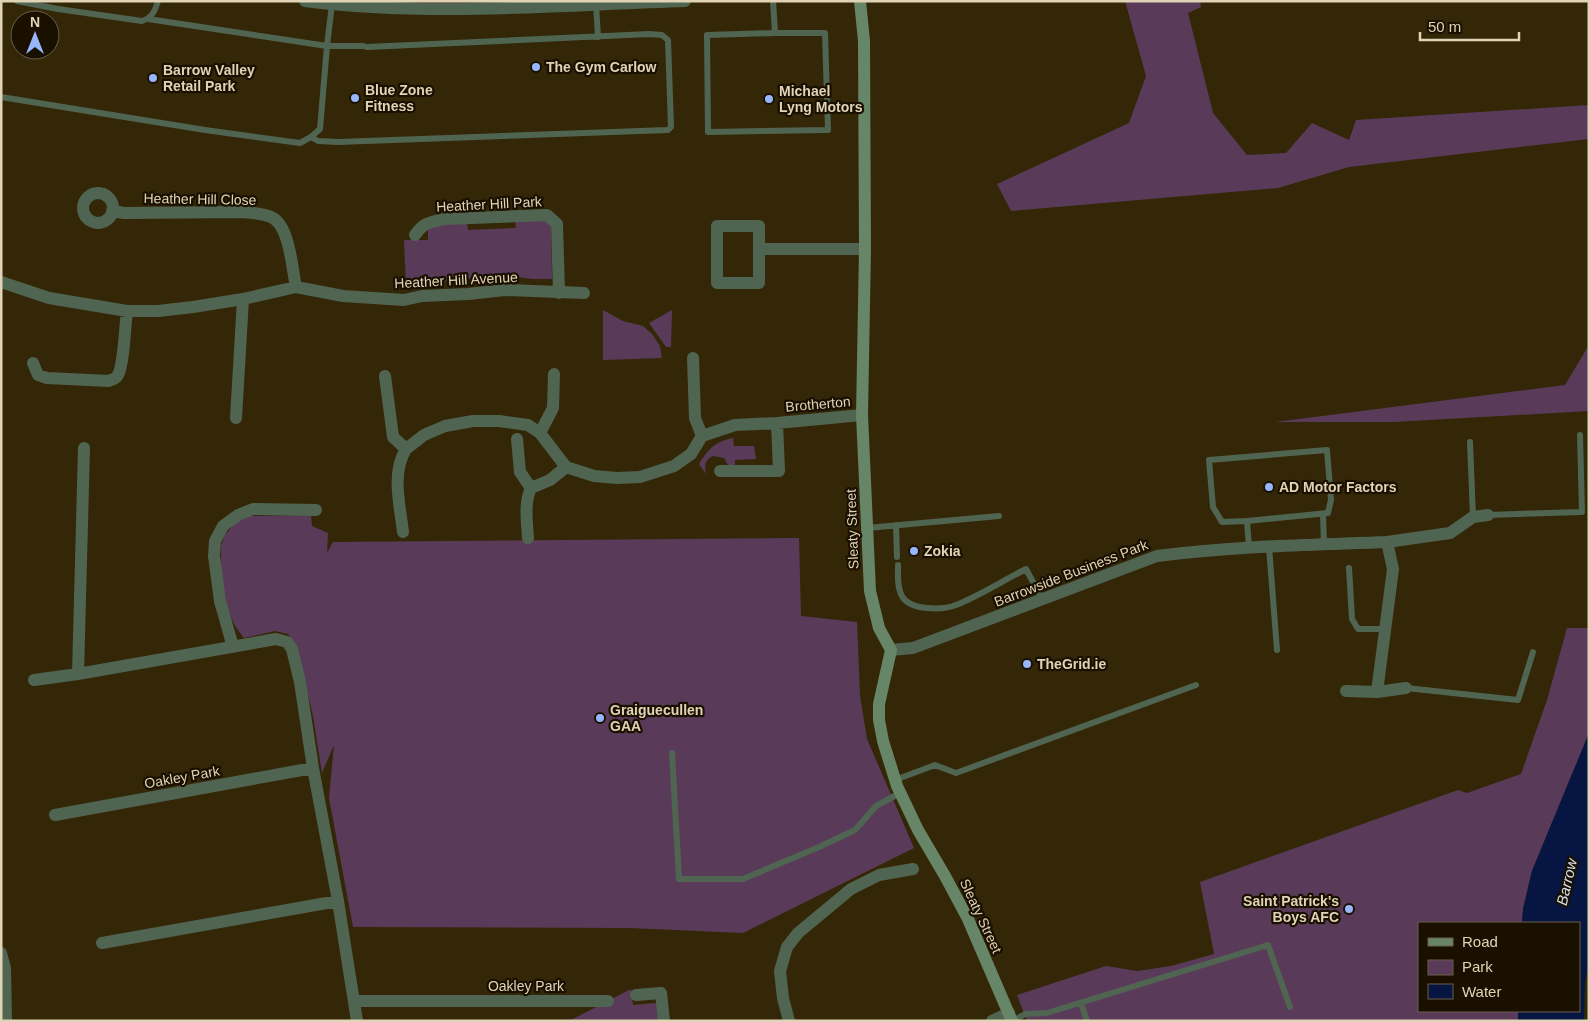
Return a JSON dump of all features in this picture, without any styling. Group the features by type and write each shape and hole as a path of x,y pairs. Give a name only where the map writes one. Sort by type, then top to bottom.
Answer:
{"street":[{"path":"305,1 371,8 453,9 540,4 685,1"},
{"name":"Sleaty Street","path":"860,1 864,41 865,249 862,415 867,528 871,598 879,628 891,650 879,704 879,720 883,741 900,793 918,830 968,919 1011,1018"},
{"name":"Heather Hill Close","path":"112,210 124,213 242,212 273,218 281,226 286,236 296,287"},
{"name":"Heather Hill Park","path":"415,235 424,224 445,219 547,215 557,224 559,293"},
{"path":"717,226 759,226 759,249 759,283 717,283 717,226"},
{"path":"759,249 865,249"},
{"name":"Heather Hill Avenue","path":"1,282 49,298 127,311 158,311 243,299 296,287 342,296 404,300 505,290 584,293"},
{"path":"236,418 243,299"},
{"path":"33,363 38,375 47,378 109,381 116,378 121,364 127,311"},
{"path":"403,532 397,478 400,458 406,449 424,435 445,426 473,421 499,421 528,426 540,433 566,467 594,476 640,477 674,466 691,454 702,436 695,418 693,358"},
{"path":"540,433 553,408 554,374"},
{"path":"385,376 393,437 406,449"},
{"name":"Brotherton","path":"702,436 735,425 862,415"},
{"name":"Brotherton","path":"720,471 779,471 777,423"},
{"path":"517,439 520,472 531,488"},
{"path":"78,674 84,448"},
{"path":"528,538 527,505 531,488 550,480 566,467"},
{"path":"232,647 220,601 214,556 215,541 223,526 238,515 253,508 316,510"},
{"name":"Barrowside Business Park","path":"891,650 913,648 1156,556 1249,548 1387,542 1450,533 1473,517 1488,515"},
{"path":"1378,692 1393,569 1387,542"},
{"path":"34,680 276,639 286,642 292,649 300,682 313,768 358,1021"},
{"path":"1346,691 1378,692 1406,688"},
{"name":"Oakley Park","path":"55,815 313,768"},
{"path":"789,1021 783,998 780,971 787,947 798,932 851,890 879,875 913,869"},
{"path":"102,943 338,901"},
{"path":"1,952 5,968 6,1021"},
{"path":"636,995 661,993 664,1021"},
{"name":"Oakley Park","path":"354,1000 608,1000"},
{"path":"992,1021 1011,1018"}],"lane":[{"path":"17,1 142,21 154,14 158,1"},
{"path":"772,1 775,33"},
{"path":"1,97 300,143 311,138 320,129 332,4"},
{"path":"596,4 598,37"},
{"path":"148,19 328,46 648,34 662,35 668,40 671,127 668,130 338,142 318,141 311,138"},
{"path":"775,33 825,33 828,130 708,132 707,35 775,33"},
{"path":"1488,515 1582,512 1580,435"},
{"path":"1470,442 1473,517"},
{"path":"1327,450 1331,500 1328,513 1247,521 1222,522 1212,507 1209,460 1327,450"},
{"path":"1323,514 1324,544"},
{"path":"867,528 999,516"},
{"path":"1247,521 1249,548"},
{"path":"896,525 897,557"},
{"path":"1268,547 1277,650"},
{"path":"898,565 899,585 902,596 909,604 921,608 955,605 1026,569 1042,599"},
{"path":"1349,568 1352,619 1358,629 1386,629"},
{"path":"1406,688 1518,700 1533,652"},
{"path":"895,780 935,765 956,773 1196,686"},
{"path":"672,753 679,879 743,879 855,830 876,806 900,793"},
{"path":"1011,1018 1025,1014 1046,1014 1268,946 1290,1007"},
{"path":"1081,1003 1088,1021"}],"green space":[{"path":"1125,1 1200,1 1201,7 1188,13 1213,113 1247,155 1286,153 1312,123 1349,140 1356,120 1589,105 1589,139 1349,167 1278,188 1011,211 997,184 1129,123 1146,76"},
{"path":"546,219 551,226 552,279 501,275 406,286 404,240 428,240 428,227 467,222 468,230 516,228 515,220"},
{"path":"603,310 623,321 643,326 652,334 660,346 662,358 603,360"},
{"path":"672,310 671,347 666,347 649,323"},
{"path":"1589,345 1589,411 1394,422 1275,422 1565,385"},
{"path":"733,438 734,446 754,446 756,459 735,460 735,470 729,467 724,458 713,456 706,463 706,474 699,464 706,454 713,446"},
{"name":"Graiguecullen GAA","path":"311,515 312,526 328,533 327,553 333,542 799,538 801,616 857,622 860,696 867,739 914,848 743,933 629,928 353,927 329,798 334,745 322,773 313,716 296,646 288,634 275,631 244,638 235,626 227,608 221,571 221,545 225,535 235,523 250,516"},
{"name":"Saint Patrick's Boys AFC","path":"1567,628 1589,628 1589,733 1532,871 1523,909 1522,922 1418,922 1418,1012 1518,1012 1518,1021 1027,1021 1017,995 1106,966 1137,971 1171,966 1214,954 1200,882 1458,790 1467,793 1521,774 1547,700"},
{"path":"631,989 633,1005 655,1003 658,1005 659,1021 569,1021"}],"water":[{"name":"Barrow","path":"1589,733 1589,960 1585,983 1584,1021 1518,1021 1518,1012 1580,1012 1580,922 1522,922 1523,909 1532,871"}],"place":[{"name":"The Gym Carlow","path":"536,67"},
{"name":"Barrow Valley Retail Park","path":"153,78"},
{"name":"Blue Zone Fitness","path":"355,98"},
{"name":"Michael Lyng Motors","path":"769,99"},
{"name":"AD Motor Factors","path":"1269,487"},
{"name":"Zokia","path":"914,551"},
{"name":"TheGrid.ie","path":"1027,664"},
{"name":"Graiguecullen GAA","path":"600,718"},
{"name":"Saint Patrick's Boys AFC","path":"1349,909"}]}
